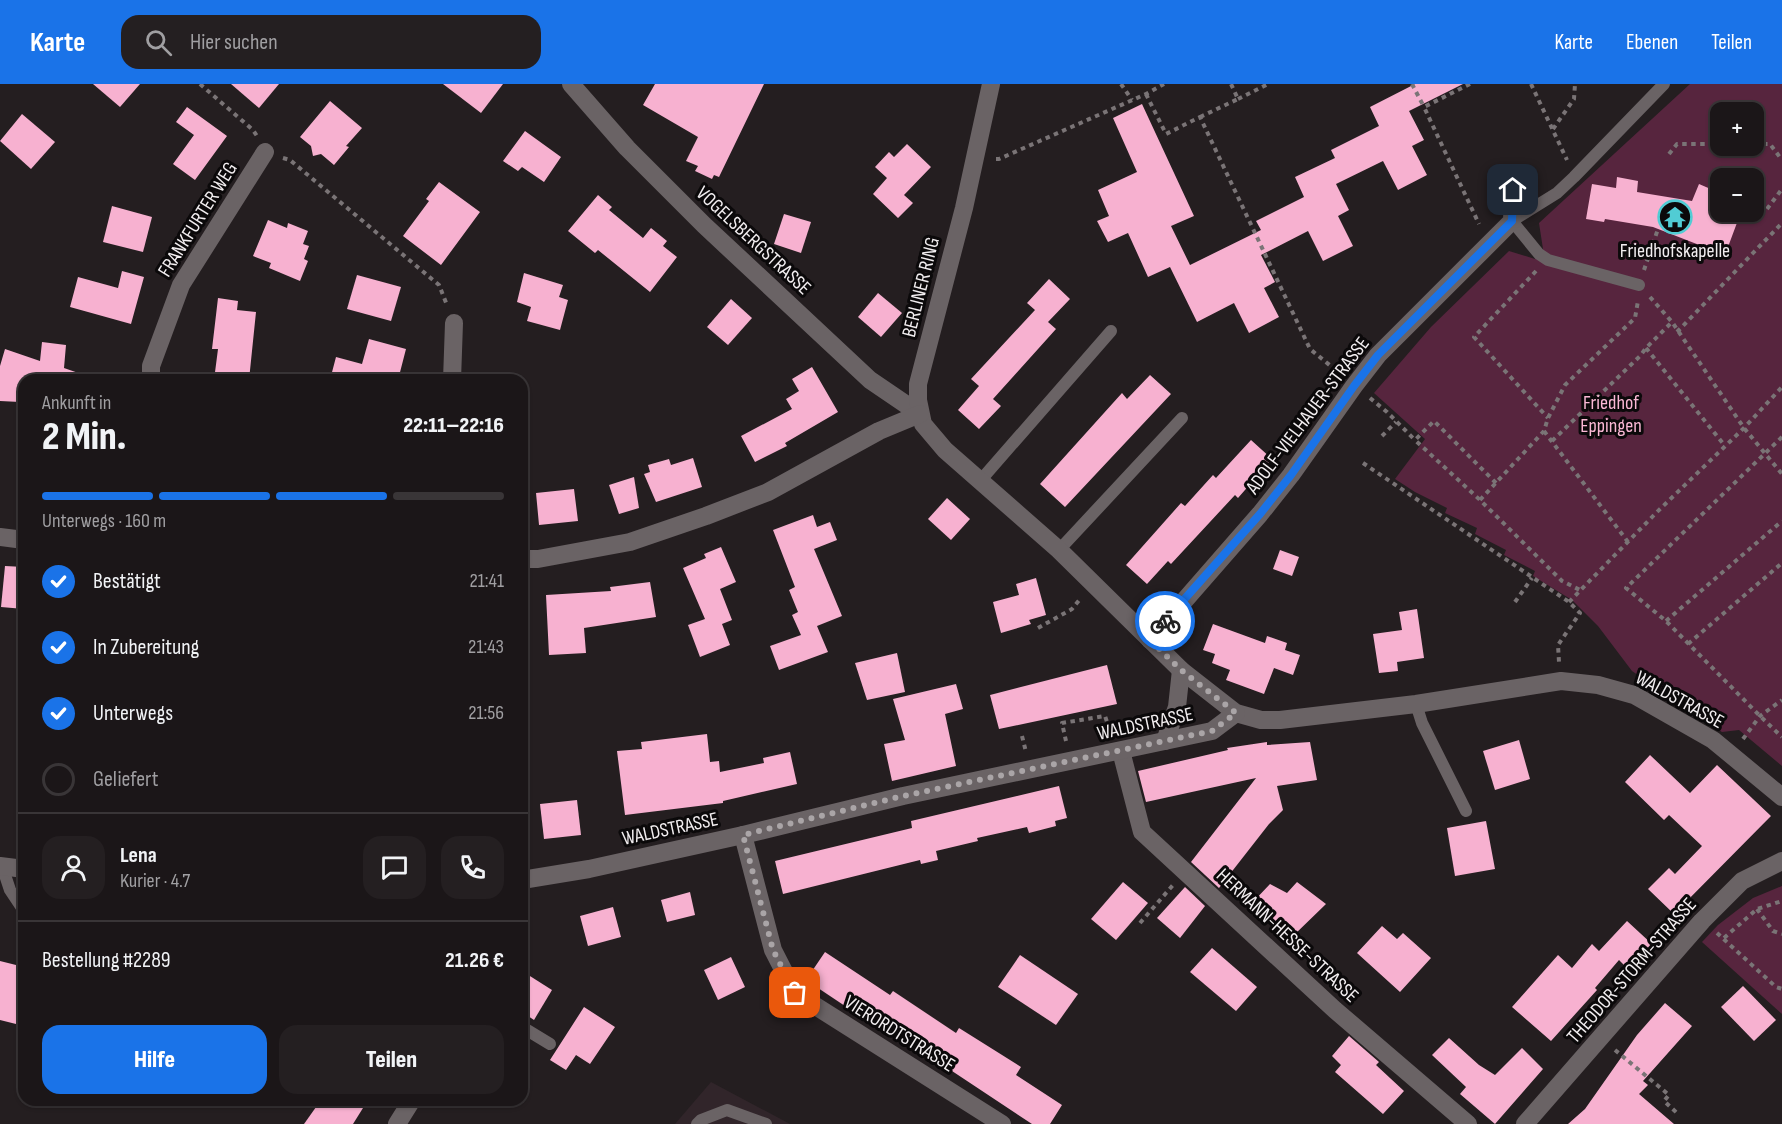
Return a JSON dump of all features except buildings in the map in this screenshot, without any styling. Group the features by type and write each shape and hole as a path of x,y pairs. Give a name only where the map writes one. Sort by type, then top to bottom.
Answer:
{"street":[{"name":"VOGELSBERGSTRASSE","path":"571,84 627,148 704,225 870,380 920,414"},
{"name":"BERLINER RING","path":"991,84 976,154 918,384 923,424 945,450 1059,550 1181,670 1236,713"},
{"name":"FRANKFURTER WEG","path":"151,374 151,366 181,285 265,152"},
{"path":"1512,221 1513,190"},
{"name":"ADOLF-VIELHAUER-STRASSE","path":"1150,640 1260,514 1378,355 1512,221"},
{"path":"452,374 454,323"},
{"path":"528,559 630,542 706,516 768,492 879,431 920,414"},
{"path":"0,537 18,539"},
{"path":"1165,741 1177,707 1181,670"},
{"name":"WALDSTRASSE","path":"528,879 589,869 903,796 1212,731 1236,713 1261,720 1280,720 1416,704 1561,681 1598,685 1634,695 1713,740 1782,797"},
{"name":"HERMANN-HESSE-STRASSE","path":"1119,752 1142,832 1335,1010 1468,1124"},
{"name":"VIERORDTSTRASSE","path":"743,835 773,950 795,993 1002,1124"},
{"name":"THEODOR-STORM-STRASSE","path":"1525,1124 1702,921 1742,881 1782,861"},
{"path":"1,866 18,868"},
{"path":"397,1124 408,1106"}],"lane":[{"path":"1640,285 1548,260 1539,254 1512,221 1557,193 1664,84"},
{"path":"980,481 1111,331"},
{"path":"1059,550 1182,418"},
{"path":"1416,704 1422,723 1466,811"},
{"path":"1,866 10,890 18,903"},
{"path":"528,1031 550,1044"},
{"path":"697,1124 701,1120 727,1110 765,1124"}],"path":[{"path":"200,84 254,130 265,152 290,160 439,285 454,323"},
{"path":"1121,84 1132,100"},
{"path":"976,154 999,159 1164,84"},
{"path":"1231,84 1238,99"},
{"path":"1146,94 1166,134 1268,84"},
{"path":"1412,84 1488,244"},
{"path":"1424,107 1470,84"},
{"path":"1531,84 1574,177"},
{"path":"1552,129 1574,99 1575,84"},
{"path":"1200,117 1310,349 1387,412 1562,581 1580,590"},
{"path":"1669,154 1677,144 1710,144"},
{"path":"1764,144 1770,144 1782,160"},
{"path":"1767,209 1781,192"},
{"path":"1677,332 1782,223"},
{"path":"1480,500 1544,431 1565,385 1635,318 1640,285 1658,229"},
{"path":"1548,260 1522,284 1474,337 1548,418"},
{"path":"1640,285 1672,322 1744,428 1782,474"},
{"path":"1552,441 1672,322"},
{"path":"1646,348 1725,446"},
{"path":"1569,602 1744,428 1782,387"},
{"path":"1415,440 1434,421 1496,483"},
{"path":"1382,436 1396,422"},
{"path":"1544,431 1628,542"},
{"path":"1782,436 1626,588 1666,621 1782,737"},
{"path":"1363,463 1569,602 1580,613 1558,645"},
{"path":"1666,621 1782,521"},
{"path":"1688,644 1782,563"},
{"path":"1515,602 1532,578"},
{"path":"1038,628 1072,609 1092,583"},
{"path":"1728,753 1747,735 1760,716 1782,700"},
{"path":"1072,761 1062,723 1074,720 1105,716 1119,752"},
{"path":"1140,923 1164,894 1186,873"},
{"path":"1724,938 1757,909 1782,901"},
{"path":"1757,909 1773,931 1782,934"},
{"path":"1702,921 1724,938 1776,987 1782,989"},
{"path":"1601,1038 1669,1095 1664,1101 1677,1113"}],"shaded area":[{"path":"711,1082 790,1124 675,1124"}],"green space":[{"name":"Friedhof Eppingen","path":"1690,84 1782,84 1782,766 1739,730 1722,732 1632,671 1598,626 1572,600 1533,576 1535,571 1504,555 1506,550 1475,534 1477,528 1445,513 1447,508 1395,479 1425,439 1374,393 1431,327 1509,251 1535,259 1543,249 1539,223"},
{"path":"1782,886 1782,1014 1702,942 1718,925 1753,898"}],"way so far":[{"path":"795,993 773,950 743,835 903,796 1212,731 1236,713 1181,670 1150,640 1165,621"}],"place":[{"name":"Friedhofskapelle","path":"1675,217"}],"route":[{"path":"1165,621 1260,514 1378,355 1512,221 1513,190"}]}
